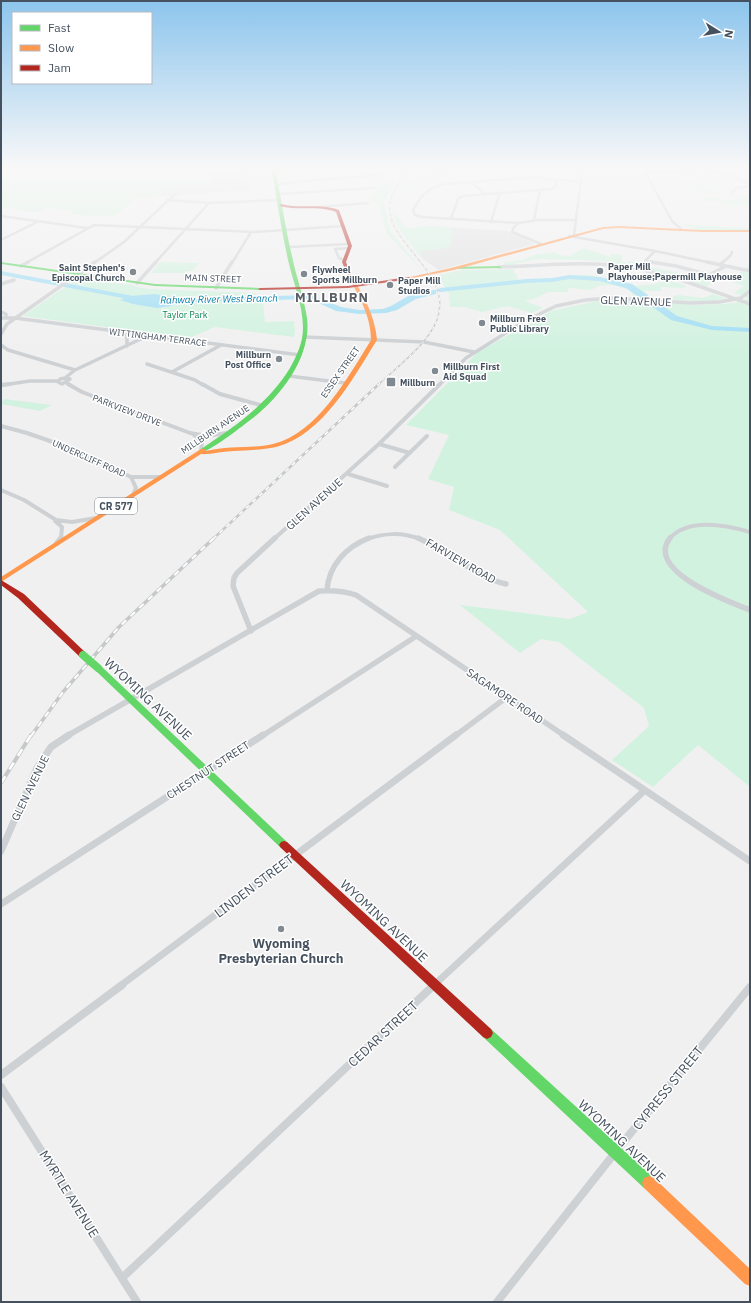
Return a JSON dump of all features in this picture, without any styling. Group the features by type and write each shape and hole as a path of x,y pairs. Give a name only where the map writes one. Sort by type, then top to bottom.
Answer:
{"main road":[{"name":"MILLBURN AVENUE","path":"1,581 247,421 264,406 290,376 300,355 305,337 306,326 301,294 293,271 285,228"},
{"path":"344,228 349,245 344,260"},
{"name":"MAIN STREET","path":"1,263 137,283 301,294 426,275 472,265 541,244 604,228"},
{"name":"MAIN STREET","path":"647,228 712,232 750,231"},
{"name":"ESSEX STREET","path":"193,457 209,450 276,445 294,438 327,408 374,340 375,333 368,312 348,272 344,260"},
{"path":"472,265 500,267"},
{"path":"236,447 227,446 223,442 247,421"},
{"name":"WYOMING AVENUE","path":"1,581 22,596 296,856 616,1152 750,1279"}],"street":[{"path":"1,240 25,228"},
{"path":"21,266 87,228"},
{"path":"1,334 7,324 124,242 138,228"},
{"path":"182,228 251,232 322,228"},
{"path":"137,283 186,228"},
{"path":"514,228 512,232 541,244"},
{"path":"574,228 572,236 655,251 750,271"},
{"path":"216,288 251,232"},
{"path":"289,247 349,245"},
{"path":"344,260 339,258 335,249 349,245"},
{"path":"655,251 645,261 676,266 709,275 726,266"},
{"path":"720,265 731,255 732,252"},
{"path":"500,267 594,265 621,266 659,275 750,304"},
{"path":"1,284 14,280"},
{"name":"GLEN AVENUE","path":"1,851 37,768 51,747 70,734 251,631 232,586 234,578 242,568 348,474 455,368 474,352 523,322 556,306 596,299 640,299 698,303 719,302 736,299 746,295 750,291"},
{"path":"1,312 6,314 6,318"},
{"name":"WITTINGHAM TERRACE","path":"1,318 15,318 300,355"},
{"path":"120,332 127,338 127,346"},
{"path":"1,385 30,381 66,380 75,370 147,336"},
{"path":"305,337 429,343 474,352"},
{"path":"1,344 8,350"},
{"path":"172,372 221,345"},
{"path":"1,350 8,350 75,370"},
{"path":"147,364 194,380 220,394 264,406"},
{"path":"290,376 345,383"},
{"name":"PARKVIEW DRIVE","path":"66,380 82,392 190,433 202,440 203,446 201,451"},
{"name":"UNDERCLIFF ROAD","path":"1,426 67,447 131,477 161,477"},
{"name":"PARKVIEW DRIVE","path":"190,433 207,436 227,433"},
{"path":"395,467 427,436"},
{"path":"379,444 410,453"},
{"path":"348,474 387,486"},
{"name":"UNDERCLIFF ROAD","path":"131,477 136,488 133,495"},
{"path":"1,490 24,500 62,527 61,540 55,545"},
{"path":"51,518 69,522 98,518"},
{"path":"750,532 725,526 701,525 682,530 674,534 667,543 666,553 668,560 683,577 706,591 750,610"},
{"name":"FARVIEW ROAD","path":"327,590 329,572 344,555 364,540 390,534 410,535 426,540 491,580 506,584"},
{"name":"SAGAMORE ROAD","path":"251,631 319,591 327,590 356,595 415,637 507,697 644,791 750,861"},
{"name":"CHESTNUT STREET","path":"1,904 206,770 415,637"},
{"name":"LINDEN STREET","path":"1,1075 507,697"},
{"name":"CEDAR STREET","path":"122,1278 435,984 644,791"},
{"name":"CYPRESS STREET","path":"497,1302 616,1152 750,988"},
{"name":"MYRTLE AVENUE","path":"1,1087 138,1302"}],"shaded area":[{"path":"429,228 508,231 535,244 439,270 423,259 419,251 430,250"}],"green space":[{"path":"385,228 389,228 390,231 423,271 387,234"},
{"path":"398,228 453,228 451,244 448,248 420,251 422,259"},
{"path":"692,228 750,228 750,230 697,230"},
{"path":"584,248 610,257 611,254 623,255 621,261 627,263 631,261 642,263 651,267 712,281 706,288 671,277 609,264 606,261 538,259 516,263 515,265 503,265 505,262 523,260 533,255 553,252 560,255 569,256"},
{"path":"160,262 199,263 193,271 186,271 185,273 151,273"},
{"path":"750,265 750,787 698,745 653,787 612,760 649,726 644,708 559,642 541,639 520,653 460,605 570,619 588,612 500,530 449,510 454,487 428,479 449,435 406,425 478,352 551,311 597,301 619,300 697,305 735,303 748,298 734,293 744,286 729,281"},
{"path":"513,269 519,280 545,280 572,275 591,275 635,286 656,284 664,280 670,280 687,286 683,288 660,287 662,291 644,291 649,296 633,296 630,290 612,285 599,286 591,290 568,288 568,292 548,292 536,298 525,301 543,308 532,313 507,306 482,312 464,307 450,307 449,294 438,275 462,270"},
{"name":"Taylor Park","path":"78,278 134,285 150,289 256,293 263,301 265,322 294,321 294,337 215,327 189,338 23,316"},
{"path":"713,294 725,298 712,302 673,300 673,296 679,295 703,298"},
{"path":"4,399 52,405 40,411 1,404"}],"water":[{"path":"155,294 177,298 210,298 209,300 187,301 157,308 120,300 130,296"}],"waterway":[{"name":"Rahway River West Branch","path":"1,273 144,300"},
{"name":"Rahway River West Branch","path":"440,290 526,281 552,280 569,277 600,279 629,286 674,318 712,328 750,330"},
{"name":"Rahway River West Branch","path":"191,300 311,297 339,309 359,312 383,311 394,308 413,297 433,292"}],"railway":[{"path":"378,385 427,338 437,320 440,303 436,287 428,272 395,228"},
{"path":"213,539 379,384"},
{"path":"31,736 63,692 119,627 214,538"},
{"path":"1,783 31,735"}],"traffic: fast":[{"path":"203,450 242,424 265,405 285,381 299,356 303,345 305,336 304,311 293,271 284,228"},
{"path":"1,263 155,285 260,289"},
{"path":"456,268 499,267"},
{"path":"83,655 98,668"},
{"path":"98,668 284,845"},
{"path":"487,1033 649,1183"}],"traffic: slow":[{"path":"408,278 452,269 606,228"},
{"path":"636,228 702,231 750,231"},
{"path":"203,453 221,450 267,447 292,439 307,429 333,402 374,340 374,331 369,314 349,274"},
{"path":"1,580 203,450"},
{"path":"649,1183 750,1279"}],"traffic: jam":[{"path":"344,228 350,246 344,262 349,274"},
{"path":"260,289 348,287 408,278"},
{"path":"1,582 21,596 83,655"},
{"path":"284,845 487,1033"}],"place":[{"name":"Paper Mill Playhouse;Papermill Playhouse","path":"600,271"},
{"name":"Saint Stephen's Episcopal Church","path":"133,272"},
{"name":"Flywheel Sports Millburn","path":"304,274"},
{"name":"Paper Mill Studios","path":"390,285"},
{"name":"Millburn Free Public Library","path":"482,323"},
{"name":"Millburn Post Office","path":"279,359"},
{"name":"Millburn First Aid Squad","path":"435,371"},
{"name":"Millburn","path":"391,382"},
{"name":"Wyoming Presbyterian Church","path":"281,929"}],"district":[{"name":"MILLBURN","path":"332,297"}]}
